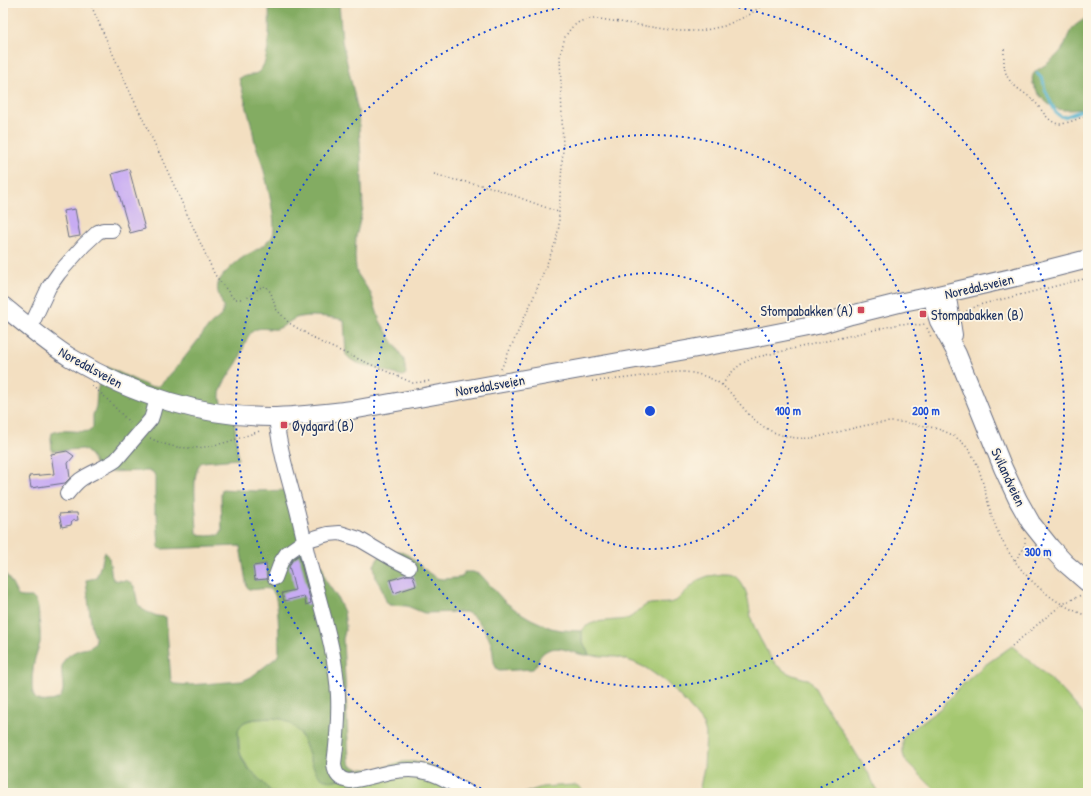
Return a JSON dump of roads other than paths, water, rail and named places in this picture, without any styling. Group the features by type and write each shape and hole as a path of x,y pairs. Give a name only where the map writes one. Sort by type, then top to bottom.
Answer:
{"main road":[{"name":"Noredalsveien","path":"945,306 1029,274 1088,259"},
{"name":"Noredalsveien","path":"3,306 60,350 93,371 126,387 157,398 212,411 237,415 276,417 352,410 748,339 822,324 903,302 945,306 1088,269"},
{"name":"Svilandveien","path":"945,306 957,354 1002,468 1031,523 1050,548 1086,588"}],"lane":[{"path":"30,328 49,287 59,273 94,235 103,230 112,230"},
{"path":"67,494 81,480 116,460 151,419 157,398"},
{"path":"276,417 279,443 285,470 325,619 335,668 339,705 334,764 336,774 339,778 345,781 350,781 411,769 424,771 439,776 469,793"},
{"path":"275,578 281,562 287,553 304,541 328,534 340,534 359,538 409,567"}],"waterway":[{"path":"1037,73 1043,80 1045,89 1056,113 1060,116 1064,117 1088,108"}],"place":[{"name":"Stompabakken (A)","path":"861,310"},
{"name":"Stompabakken (B)","path":"923,314"},
{"name":"Øydgard (B)","path":"284,425"}]}
